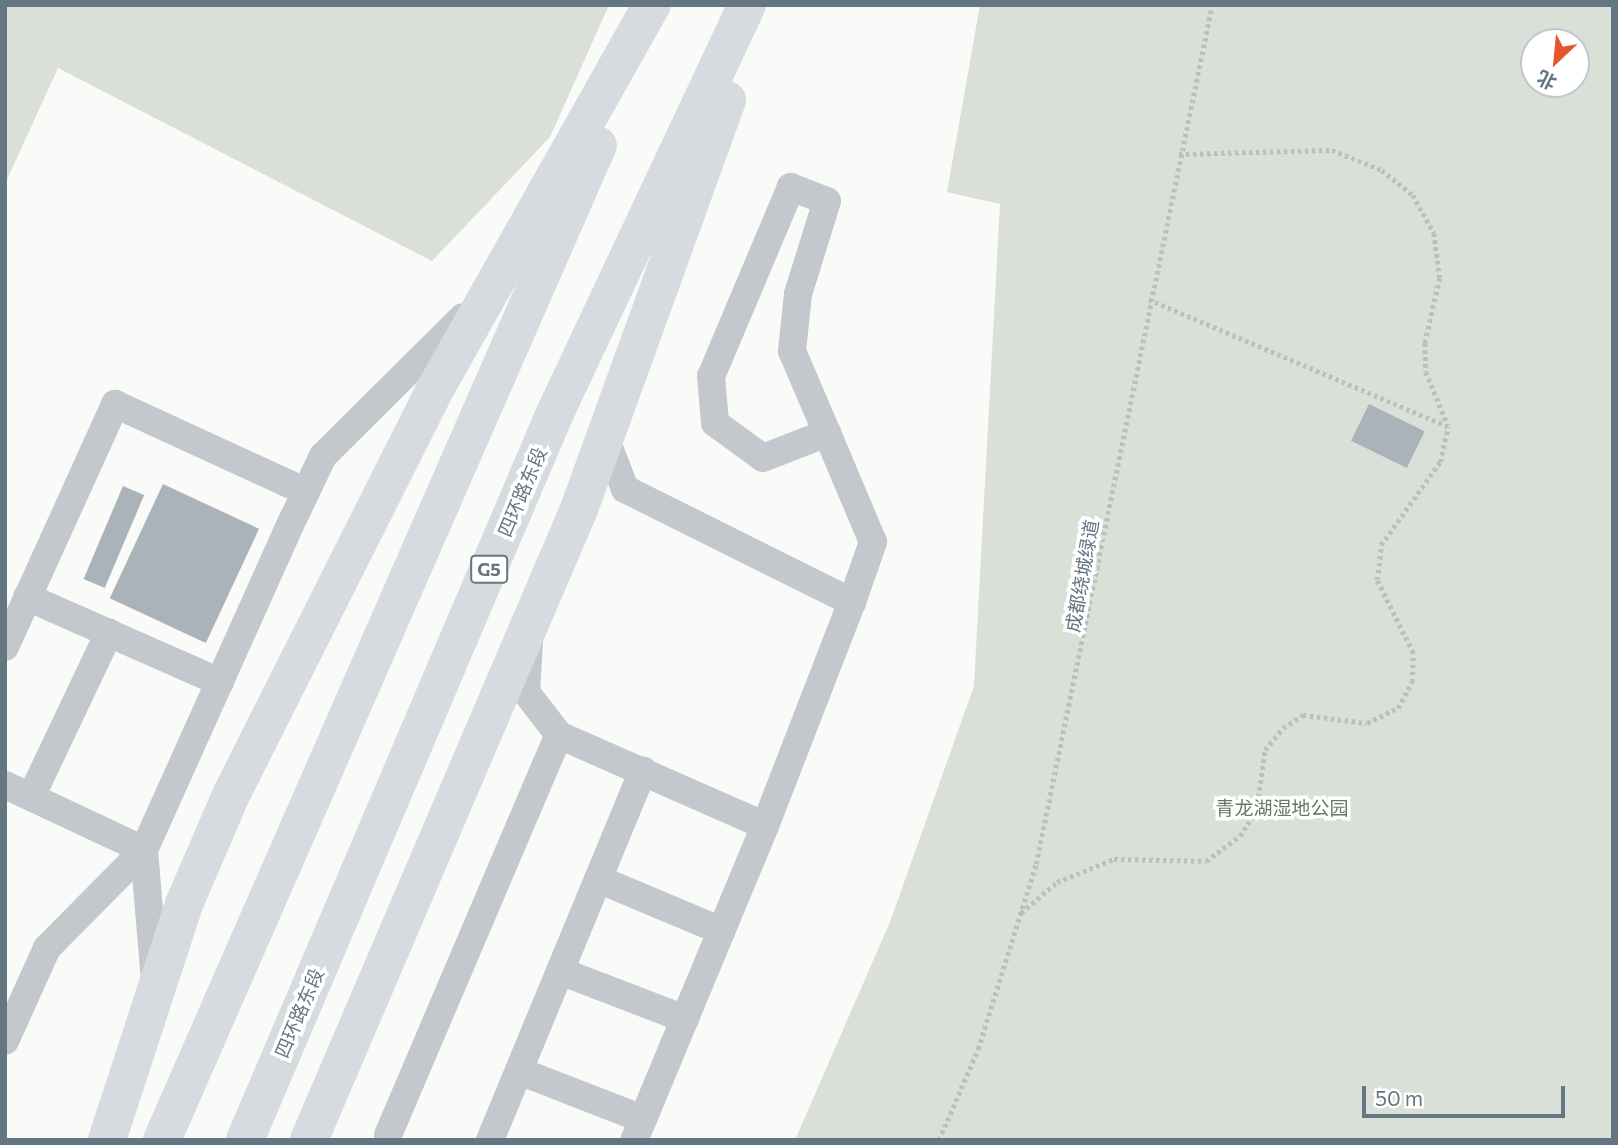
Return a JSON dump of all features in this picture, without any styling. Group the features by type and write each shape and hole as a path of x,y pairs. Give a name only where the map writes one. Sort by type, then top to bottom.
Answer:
{"highway":[{"path":"107,1140 184,904 231,794 496,282 652,5"},
{"path":"162,1140 659,5"},
{"name":"四环路东段","path":"245,1140 555,413 747,5"},
{"path":"309,1140 531,621 605,437 763,5"}],"lane":[{"path":"519,1071 639,1130 765,826 873,542 827,433 792,351 798,294 827,201 791,187 710,376 715,423 763,458 827,433"},
{"path":"5,1041 47,948 144,850 324,456 397,390 496,282"},
{"path":"5,647 115,404 306,492"},
{"path":"605,437 625,489 852,602"},
{"path":"27,597 220,682"},
{"path":"531,621 526,692 559,735 765,826"},
{"path":"31,797 109,633"},
{"path":"389,1138 559,735"},
{"path":"490,1140 643,770"},
{"path":"5,785 144,850"},
{"path":"144,850 156,992"},
{"path":"598,879 722,931"},
{"path":"560,971 685,1019"}],"path":[{"name":"成都绕城绿道","path":"939,1140 978,1049 1021,914 1082,656 1147,299 1212,5"},
{"path":"1021,914 1057,882 1114,859 1206,861 1240,836 1256,811 1265,750 1283,729 1303,715 1367,723 1398,708 1412,682 1413,653 1377,580 1381,545 1440,463 1448,427 1426,372 1425,344 1440,278 1434,233 1413,195 1382,170 1332,150 1179,153"},
{"path":"1147,299 1448,427"}],"green space":[{"path":"5,5 609,5 550,137 432,261 58,68 5,184"},
{"name":"青龙湖湿地公园","path":"980,5 1613,5 1613,1140 795,1140 890,922 974,686 1000,204 947,192"}],"building":[{"path":"1369,404 1425,431 1407,468 1351,441"},
{"path":"163,484 259,529 206,643 110,598"},
{"path":"123,486 144,495 105,588 84,579"}]}
